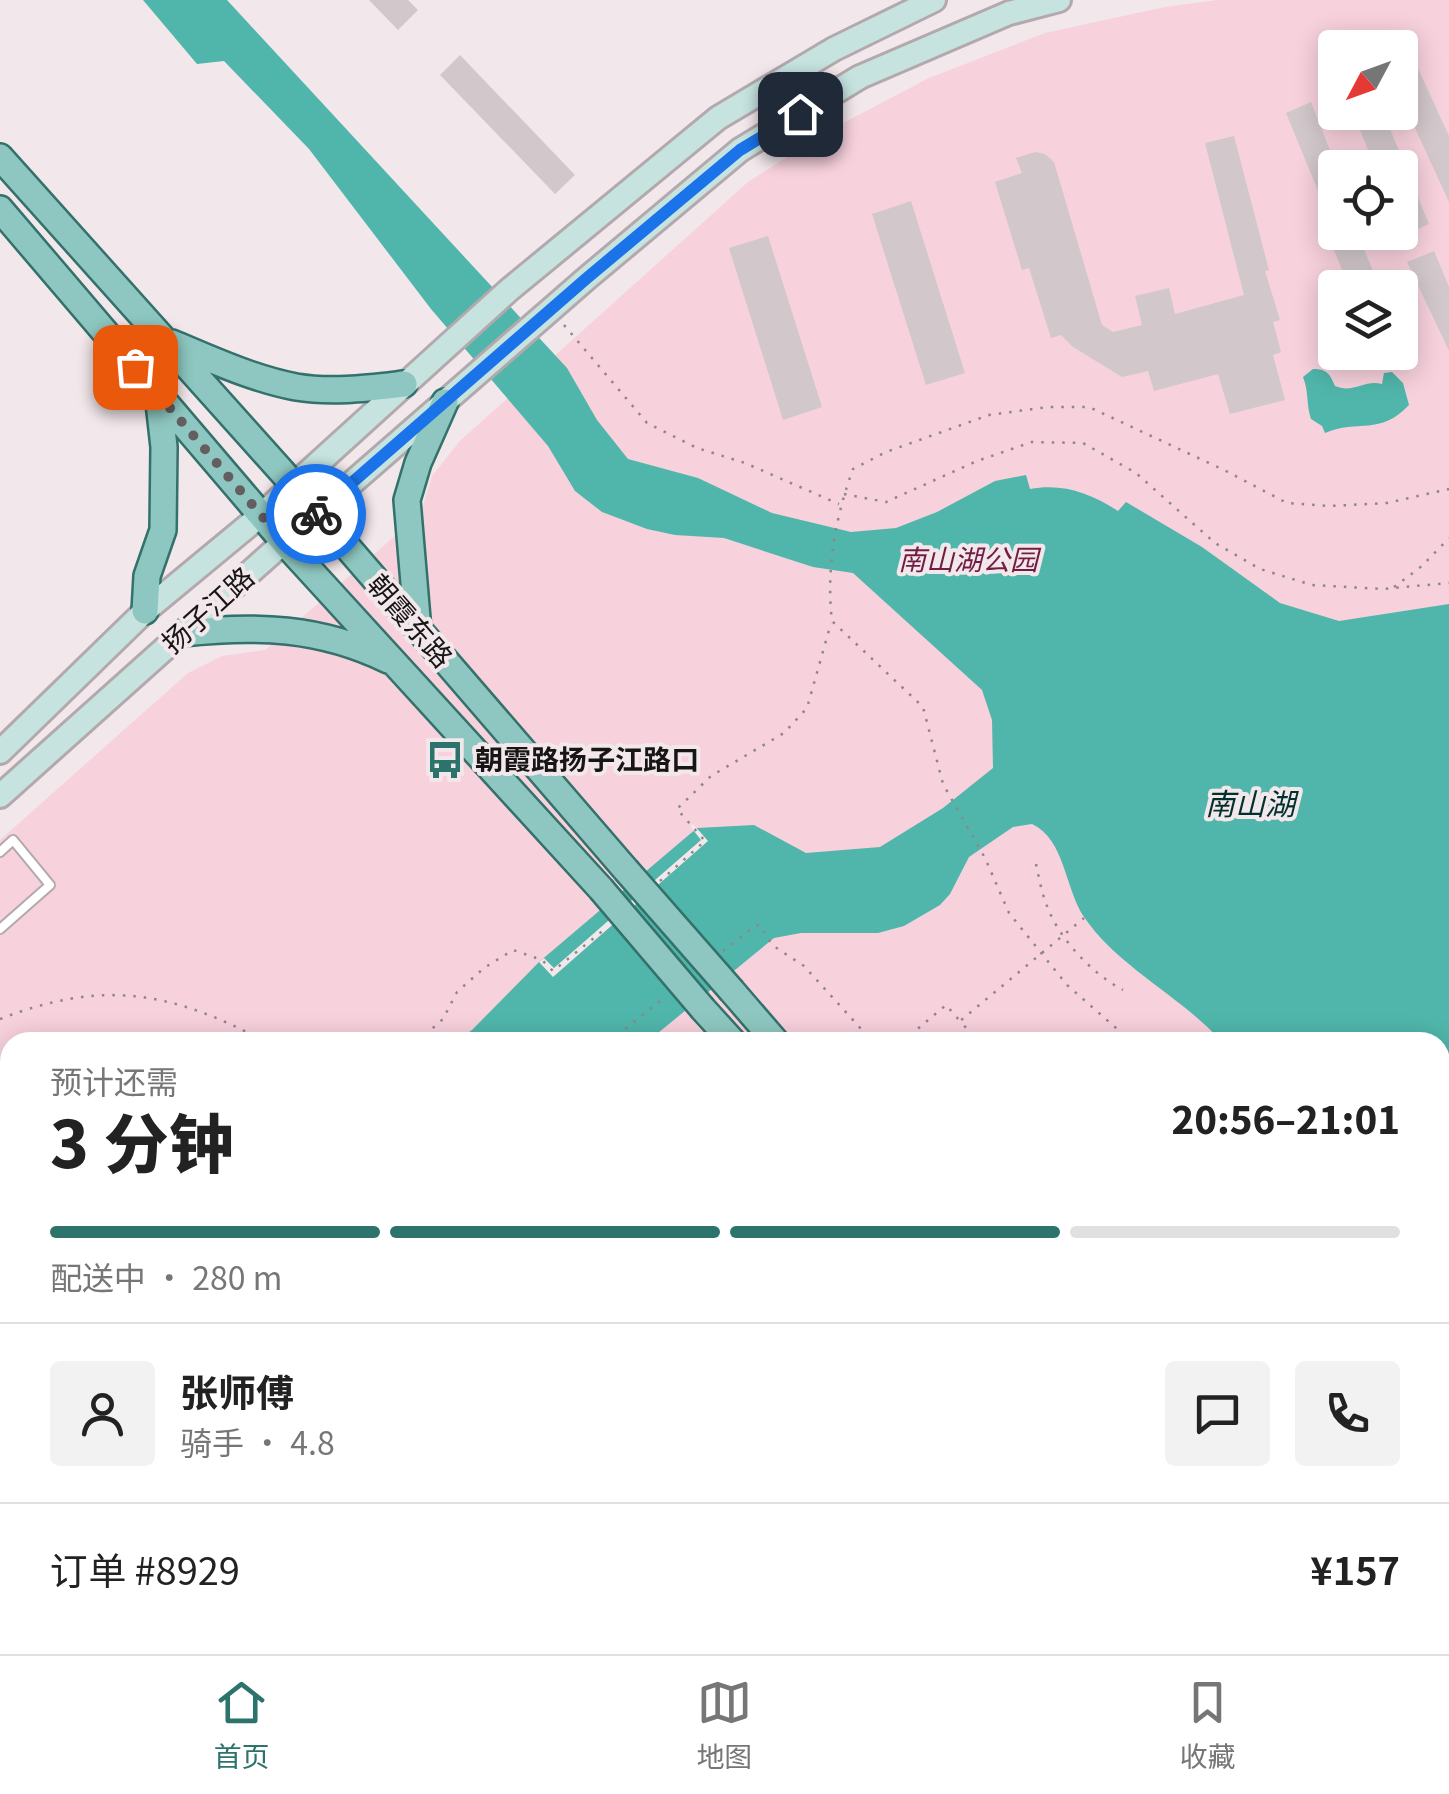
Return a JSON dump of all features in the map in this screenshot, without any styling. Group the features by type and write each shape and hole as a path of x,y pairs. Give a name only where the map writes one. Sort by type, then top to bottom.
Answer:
{"main road":[{"name":"扬子江路","path":"0,752 146,611 261,514 509,290 718,118 834,49 934,0"},
{"name":"扬子江路","path":"0,796 284,542 740,150 860,77 1009,14 1059,0"},
{"name":"朝霞东路","path":"0,158 293,484 767,1032"},
{"name":"朝霞东路","path":"0,209 284,542 601,888 724,1032"},
{"path":"163,339 255,376 298,387 357,390 404,384"},
{"path":"146,611 147,576 163,530 164,447 158,394"},
{"path":"418,630 407,500 418,463 445,402"},
{"path":"183,633 264,627 326,637 369,650 394,663"}],"lane":[{"path":"0,852 13,840 50,885 0,929"}],"path":[{"path":"544,317 648,423 698,448 840,505"},
{"path":"658,882 705,841 677,808 711,776 784,733 807,708 832,622 828,586 840,505 852,469 886,452 989,415 1048,407 1090,407 1287,503 1387,503 1449,490"},
{"path":"844,494 886,502 977,460 1032,442 1083,444 1136,473 1215,543 1260,569 1312,586 1393,588 1449,584"},
{"path":"1393,588 1449,538"},
{"path":"832,622 923,707 944,784 985,858 1009,913 1067,985 1121,1032"},
{"path":"1036,864 1046,906 1063,933 1093,969 1124,990"},
{"path":"960,1021 1084,918"},
{"path":"428,1032 442,1019 457,992 514,950 558,970 615,920"},
{"path":"772,945 804,966 865,1032"},
{"path":"0,1019 91,993 154,997 226,1020 248,1032"},
{"path":"914,1032 946,1004 970,1032"}],"green space":[{"name":"南山湖公园","path":"1217,0 1449,0 1449,1032 0,1032 0,840 188,673 222,656 265,650 421,513 432,476 460,441 748,182 828,131 929,78 1045,33 1165,7"}],"water":[{"name":"南山湖","path":"143,0 227,0 567,368 597,420 628,459 698,478 772,513 851,532 896,528 937,512 995,481 1026,475 1030,489 1054,487 1076,491 1118,511 1126,502 1202,547 1280,603 1339,621 1449,604 1449,1032 1212,1032 1098,935 1078,906 1051,841 1032,824 1013,827 969,857 940,905 904,926 878,933 801,933 774,938 659,1032 469,1032 539,962 697,828 754,825 806,853 880,847 943,808 993,768 992,720 982,690 853,573 813,567 724,538 647,529 602,512 575,491 548,446 431,309 309,149 224,61 197,64"},
{"path":"1313,369 1322,370 1335,386 1348,388 1382,384 1384,373 1392,372 1403,383 1409,405 1378,424 1325,433 1309,414 1303,377"}],"pier":[{"path":"693,824 708,841 553,977 539,962 544,958 554,968 701,840 690,826"}],"building":[{"path":"369,0 408,0 418,10 398,30"},
{"path":"460,55 575,175 555,194 440,75"},
{"path":"1418,68 1449,136 1449,202 1416,130"},
{"path":"1311,102 1318,130 1322,130 1330,150 1318,150 1318,191 1286,113"},
{"path":"1360,130 1390,130 1399,150 1368,150"},
{"path":"1234,136 1280,320 1273,322 1281,352 1273,355 1285,400 1230,414 1218,374 1154,391 1148,371 1122,377 1073,347 1061,335 1051,338 1029,268 1022,270 995,182 1022,173 1016,158 1035,152 1054,162 1102,325 1113,332 1142,325 1135,296 1169,288 1175,314 1244,295 1205,143"},
{"path":"1418,197 1429,224 1418,229"},
{"path":"911,201 965,373 926,385 872,214"},
{"path":"768,236 822,407 783,420 729,248"},
{"path":"1334,250 1364,250 1373,270 1342,270"},
{"path":"1434,251 1449,287 1449,351 1418,285 1418,270 1411,270 1407,262"}],"way so far":[{"path":"135,367 284,542 316,514"}],"place":[{"name":"朝霞路扬子江路口","path":"445,760"}],"route":[{"path":"316,514 740,150 800,114"}]}
